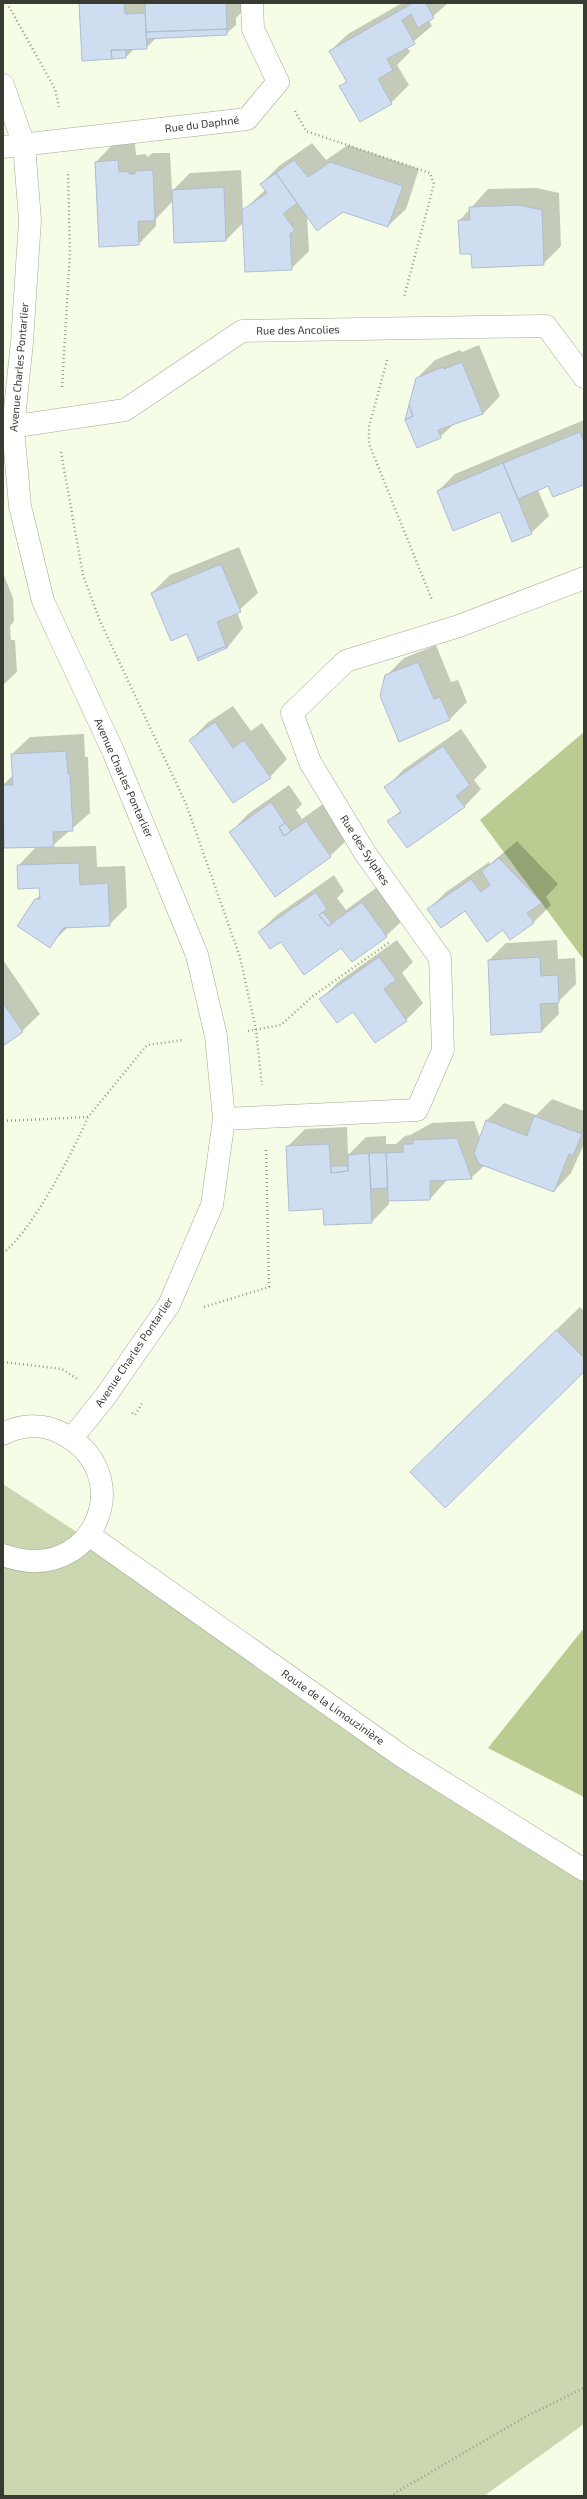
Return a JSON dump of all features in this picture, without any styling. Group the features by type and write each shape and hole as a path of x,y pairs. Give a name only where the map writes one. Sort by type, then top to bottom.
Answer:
{"street":[{"name":"Rue du Daphné","path":"24,145 247,119 278,82 253,29 252,3"},
{"name":"Avenue Charles Pontarlier","path":"3,85 24,145 30,220 22,342 8,428 20,506 43,601 113,751 197,955 216,1036 224,1119 212,1205 169,1305 105,1397 72,1438"},
{"path":"3,147 24,145"},
{"name":"Rue des Ancolies","path":"8,428 125,410 242,331 546,326 584,377"},
{"name":"Rue des Sylphes","path":"224,1119 417,1110 443,1050 440,958 365,853 310,762 292,713 346,661 459,626 584,578"},
{"path":"3,1434 11,1430 31,1426 53,1429 72,1438 88,1452 98,1472 102,1494 99,1515 89,1535 70,1552 47,1562 21,1562 3,1555"},
{"name":"Route de la Limouzinière","path":"89,1535 403,1757 584,1870"}],"path":[{"path":"3,1253 22,1235 76,1145 88,1117"},
{"path":"390,2496 527,2416 584,2388"}],"green space":[{"path":"584,732 584,960 480,820"},
{"path":"3,1484 584,1862 584,2424 484,2496 3,2496"},
{"path":"584,1628 584,1797 488,1748"}],"building":[{"path":"79,3 124,3 125,14 145,13 147,49 111,50 112,59 82,61"},
{"path":"145,3 226,3 227,29 146,32"},
{"path":"413,3 426,3 434,18 418,28 411,14 402,20 415,44 387,59 393,70 378,79 392,104 360,122 339,86 347,82 329,51"},
{"path":"227,29 227,35 146,39 146,32"},
{"path":"111,50 126,50 126,58 112,59"},
{"path":"118,160 119,172 129,171 129,174 135,174 135,171 153,170 155,221 138,221 139,245 99,247 95,162"},
{"path":"294,160 308,177 330,162 403,186 388,227 343,212 317,231 276,173"},
{"path":"276,173 297,203 283,214 295,230 290,234 292,270 245,272 242,210 267,193 260,184"},
{"path":"224,187 226,241 174,243 172,190"},
{"path":"519,205 542,210 544,265 472,268 471,254 460,254 458,220 470,220 469,207"},
{"path":"462,362 483,414 438,430 441,438 417,448 405,420 413,416 409,405 416,378 443,367 444,369"},
{"path":"409,405 413,416 405,420"},
{"path":"580,432 584,442 584,485 553,497 548,486 518,499 503,463"},
{"path":"503,463 532,534 512,542 500,512 453,531 437,491"},
{"path":"221,564 241,612 217,622 226,646 197,658 187,634 171,641 151,593"},
{"path":"226,646 227,648 198,661 197,658"},
{"path":"418,662 434,699 440,697 450,720 399,742 380,696 385,675"},
{"path":"215,722 233,748 244,740 271,778 233,803 189,740"},
{"path":"443,746 470,785 456,796 465,807 407,848 387,821 401,812 384,787"},
{"path":"66,751 68,774 70,774 73,831 53,832 54,847 4,848 3,785 13,785 11,754"},
{"path":"271,802 285,823 279,827 284,836 306,821 331,857 275,897 229,832"},
{"path":"285,823 291,831 284,836 279,827"},
{"path":"499,858 542,903 527,913 534,923 510,940 503,930 487,942 465,911 441,928 427,909 471,879 481,892 490,885 481,871"},
{"path":"79,863 80,885 108,883 110,926 63,928 50,948 17,926 35,899 40,899 39,888 18,889 17,865"},
{"path":"316,892 327,909 319,915 328,926 362,902 387,937 352,962 341,948 304,975 281,942 270,949 258,932"},
{"path":"323,912 332,924 328,926 319,915"},
{"path":"379,957 396,980 384,989 407,1021 375,1043 353,1012 337,1023 319,999"},
{"path":"540,957 541,976 558,975 559,1003 540,1004 542,1032 491,1035 488,960"},
{"path":"3,1003 23,1032 3,1046"},
{"path":"534,1116 582,1134 573,1156 569,1154 554,1192 479,1164 474,1153 486,1120 527,1136"},
{"path":"457,1138 472,1179 430,1181 430,1200 388,1201 386,1153 403,1152 403,1144 413,1144 413,1140"},
{"path":"329,1144 331,1173 348,1171 348,1155 369,1153 372,1223 324,1225 323,1209 289,1211 286,1146"},
{"path":"369,1153 386,1153 388,1188 371,1189"},
{"path":"331,1166 348,1166 348,1171 331,1173"},
{"path":"556,1330 584,1358 584,1372 445,1508 410,1472"}]}
